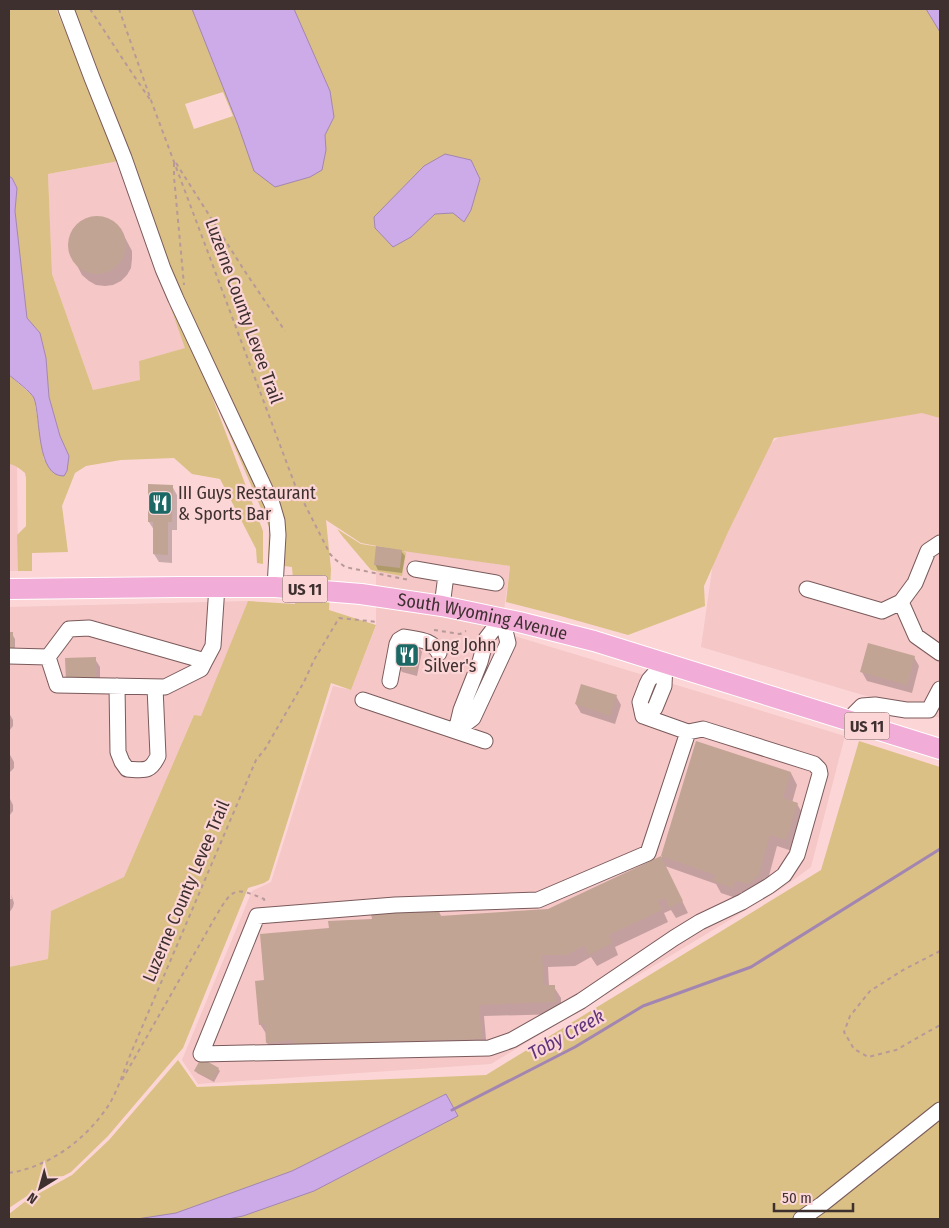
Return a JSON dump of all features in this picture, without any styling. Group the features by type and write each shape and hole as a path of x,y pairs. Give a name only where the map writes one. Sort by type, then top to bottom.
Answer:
{"main road":[{"name":"South Wyoming Avenue","path":"9,589 275,587 361,594 442,606 594,640 940,749"}],"street":[{"path":"66,9 124,158 163,269 264,491 272,504 278,535 275,587"},
{"path":"808,589 882,611 902,602 915,582 928,551 940,543"},
{"path":"415,569 496,583"},
{"path":"442,606 446,575"},
{"path":"48,657 57,685 165,687 201,669 214,646 218,586"},
{"path":"902,602 916,636 940,653"},
{"path":"456,731 461,710 480,662 486,639 502,618"},
{"path":"48,657 68,629 89,628 206,661"},
{"path":"390,681 397,644 401,638 428,642 435,646 439,653"},
{"path":"9,656 48,657"},
{"path":"665,662 663,689 655,708 643,716 688,732 703,729 814,764 819,769 820,774 797,855 784,875 774,884 700,922 581,1001 512,1040 489,1048 201,1054 257,916 395,905 538,900 648,853 688,732"},
{"path":"117,686 118,752 127,769 147,770 153,765 158,756 155,687"},
{"path":"848,720 862,706 929,710 940,688"},
{"path":"363,700 485,741"},
{"path":"801,1219 940,1110"}],"path":[{"path":"90,9 152,103"},
{"name":"Luzerne County Levee Trail","path":"119,9 152,103 295,485 330,554 336,560 345,567 393,577"},
{"path":"174,161 185,291"},
{"path":"174,161 285,331"},
{"name":"Luzerne County Levee Trail","path":"9,1173 42,1163 70,1146 101,1116 110,1103 256,760 265,749 339,618 378,622"},
{"path":"429,630 457,634 462,634 466,631"},
{"path":"118,1086 230,894 243,892 264,899 269,915"},
{"path":"940,951 902,970 870,990 850,1016 844,1032 854,1049 868,1056 896,1050 940,1026"}],"shaded area":[{"path":"9,9 56,9 90,88 57,9 926,9 940,32 940,418 922,413 774,438 704,586 705,606 628,635 506,602 510,566 403,551 406,553 402,576 371,570 337,529 361,544 393,549 361,543 326,520 331,569 329,610 376,625 351,690 331,683 269,880 248,888 183,1048 108,1136 71,1172 33,1192 9,1208 9,967 48,959 51,911 124,877 194,715 201,716 248,601 295,604 292,567 268,564 269,527 205,378 263,531 263,564 257,563 256,549 220,479 192,474 174,458 121,460 86,466 75,473 62,506 68,552 32,553 32,571 18,571 17,535 26,526 26,478 25,473 16,466 9,464 9,375 34,397 44,460 69,456 60,436 49,397 46,358 40,333 27,318 15,211 17,188 9,176","holes":["223,92 233,116 194,129 185,104","119,161 185,348 139,361 140,380 93,390 52,274 48,174"]},
{"path":"192,9 294,9 330,91 334,117 325,135 326,150 322,170 310,177 275,187 254,171"},
{"path":"926,9 940,9 940,32"},
{"path":"445,154 471,160 480,179 471,210 464,222 453,213 435,214 411,237 393,247 375,228 374,217 424,166"},
{"path":"119,161 186,348 139,361 141,380 93,390 52,274 48,174"},
{"path":"9,176 17,188 15,211 27,318 40,333 46,358 49,397 60,436 69,456 67,471 64,476 55,474 48,467 44,457 33,396 9,375"},
{"path":"940,392 940,718 701,647 715,549 764,448 816,411"},
{"path":"9,454 17,454 18,571 9,571"},
{"path":"376,546 510,566 501,632 845,736 811,867 781,889 491,1064 198,1084 182,1060 252,891 271,882 333,686 351,690 376,626"},
{"path":"248,601 201,717 194,715 124,877 51,911 48,959 9,967 9,607"},
{"path":"859,741 940,767 940,1219 9,1219 9,1214 27,1200 72,1175 109,1140 178,1060 197,1087 486,1075 821,870"},
{"path":"446,1094 458,1116 314,1191 243,1216 228,1219 137,1219 176,1213 292,1171"}],"building":[{"path":"97,216 108,218 118,224 124,234 126,245 124,256 118,266 108,272 97,274 86,272 76,266 70,256 68,245 70,234 76,224 86,218"},
{"name":"III Guys Restaurant & Sports Bar","path":"148,484 173,485 172,522 168,522 168,555 153,554 153,522 148,522"},
{"path":"376,546 402,550 400,568 374,565"},
{"path":"9,632 13,632 13,654 9,654"},
{"name":"Long John Silver's","path":"402,642 420,646 415,671 397,667"},
{"path":"868,643 915,656 907,685 860,672"},
{"path":"96,657 96,681 66,681 65,658"},
{"path":"581,684 617,695 610,716 575,704"},
{"path":"696,741 791,772 783,798 798,803 786,840 770,835 759,875 749,884 735,881 733,888 713,881 715,875 661,856"},
{"path":"661,856 683,901 669,908 665,898 658,901 662,910 609,935 612,943 589,955 584,945 568,955 542,955 544,985 555,985 555,1002 479,1005 482,1039 293,1044 293,1040 266,1043 265,1024 259,1025 255,981 264,980 260,934 329,928 328,921 372,919 371,914 439,910 440,916 548,909"},
{"path":"201,1058 219,1068 213,1080 194,1071"}],"waterway":[{"name":"Toby Creek","path":"452,1110 575,1047 643,1006 751,967 940,849"}],"place":[{"name":"III Guys Restaurant & Sports Bar","path":"160,503"},
{"name":"Long John Silver's","path":"407,655"}]}
